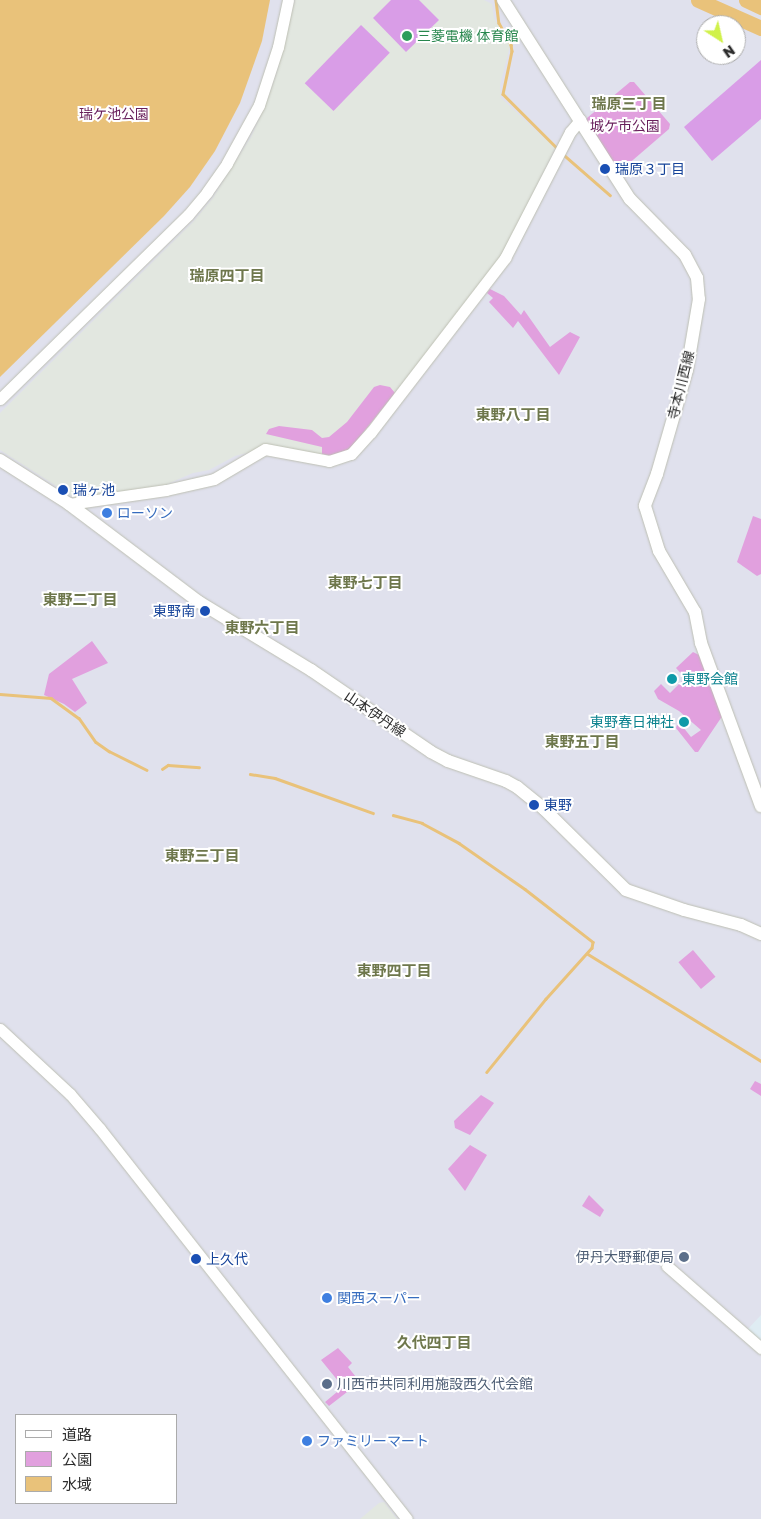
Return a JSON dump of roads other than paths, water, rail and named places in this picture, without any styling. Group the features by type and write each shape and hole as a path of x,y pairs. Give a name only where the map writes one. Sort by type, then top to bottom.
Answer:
{"main road":[{"name":"寺本川西線","path":"503,1 630,200 679,248 691,264 697,278 698,306 686,370 657,474 645,506 658,551 695,612 701,643 761,806"},
{"name":"山本伊丹線","path":"0,460 69,504 200,602 311,670 431,752 455,764 506,781 517,787 544,809 626,890 684,910 741,925 761,934"}],"street":[{"path":"0,400 188,215 207,192 227,163 259,105 272,71 288,0"},
{"path":"69,504 166,490 214,479 265,449 329,461 350,454 371,432 505,258 570,132 580,120"},
{"path":"0,1029 70,1094 100,1129 407,1519"},
{"path":"667,1266 761,1348"}],"water":[{"name":"瑞ケ池公園","path":"0,0 270,0 262,41 240,103 215,151 190,187 164,216 0,377"}],"waterway":[{"path":"496,0 499,23 511,45 512,51 503,94 556,147"},
{"path":"698,0 761,28"},
{"path":"746,0 761,7"},
{"path":"564,155 610,195"},
{"path":"0,694 51,698 79,718 96,742 109,751 147,770"},
{"path":"162,769 168,765 199,767"},
{"path":"250,774 275,778 373,813"},
{"path":"393,815 422,823 459,843 525,889 593,942 592,948 546,999 487,1072"},
{"path":"588,954 761,1061"}],"place":[{"name":"三菱電機 体育館","path":"407,36"},
{"name":"瑞原３丁目","path":"605,169"},
{"name":"瑞ヶ池","path":"63,490"},
{"name":"ローソン","path":"107,513"},
{"name":"東野南","path":"205,611"},
{"name":"東野会館","path":"672,679"},
{"name":"東野春日神社","path":"684,722"},
{"name":"東野","path":"534,805"},
{"name":"伊丹大野郵便局","path":"684,1257"},
{"name":"上久代","path":"196,1259"},
{"name":"関西スーパー","path":"327,1298"},
{"name":"川西市共同利用施設西久代会館","path":"327,1384"},
{"name":"ファミリーマート","path":"307,1441"}],"district":[{"name":"瑞原三丁目","path":"629,104"},
{"name":"瑞原四丁目","path":"227,276"},
{"name":"東野八丁目","path":"513,415"},
{"name":"東野七丁目","path":"365,583"},
{"name":"東野二丁目","path":"80,600"},
{"name":"東野六丁目","path":"262,628"},
{"name":"東野五丁目","path":"582,742"},
{"name":"東野三丁目","path":"202,856"},
{"name":"東野四丁目","path":"394,971"},
{"name":"久代四丁目","path":"434,1343"}],"park label":[{"name":"城ケ市公園","path":"625,126"}]}
